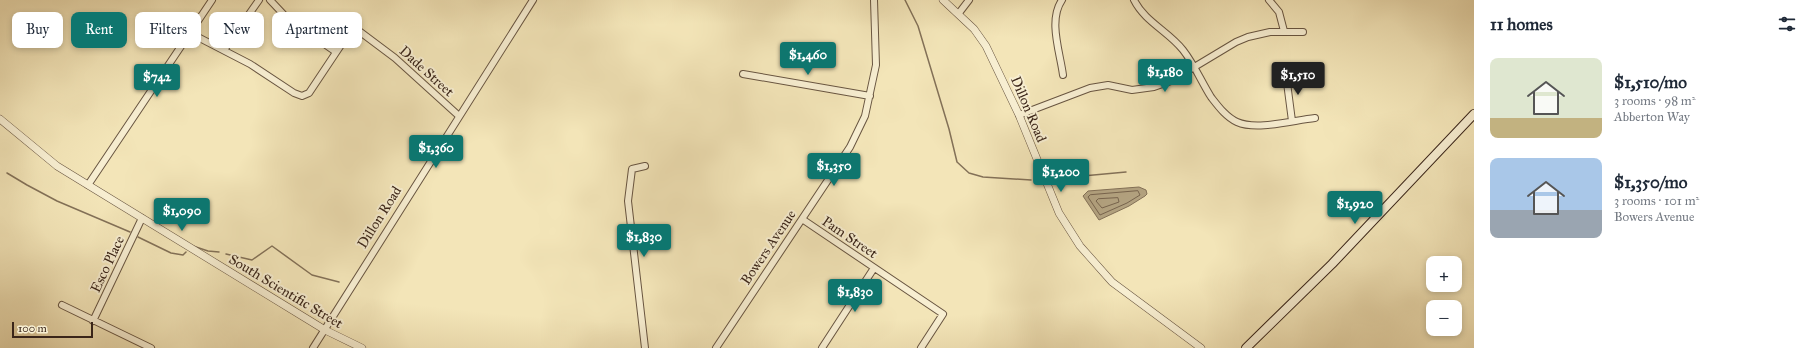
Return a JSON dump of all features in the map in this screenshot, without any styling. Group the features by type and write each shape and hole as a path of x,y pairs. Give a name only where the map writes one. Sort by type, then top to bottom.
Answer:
{"main road":[{"path":"1246,348 1332,264 1474,114"}],"street":[{"path":"201,16 212,0"},
{"path":"224,50 259,0"},
{"path":"201,38 250,64 294,93 302,96 309,94 336,52 287,18 270,0"},
{"name":"Dillon Road","path":"312,348 325,330 334,312 533,0"},
{"name":"Bowers Avenue","path":"716,348 850,147 866,116 876,65 874,0"},
{"name":"Dillon Road","path":"943,0 959,13 974,29 986,46 1019,115 1059,213 1080,246 1112,282 1201,348"},
{"path":"959,13 970,0"},
{"path":"1062,0 1057,9 1055,23 1063,74"},
{"path":"1134,0 1138,8 1147,18 1176,42 1219,107 1236,122 1252,125 1315,118"},
{"path":"1269,0 1279,12 1284,31"},
{"name":"Dade Street","path":"336,52 351,30 355,28 360,30 395,58 459,116"},
{"path":"1019,115 1090,88 1108,85 1132,90 1154,87 1171,81 1236,42 1258,34 1284,31 1303,32"},
{"path":"88,185 180,48"},
{"path":"743,74 870,96"},
{"path":"1286,74 1292,120"},
{"name":"South Scientific Street","path":"0,119 57,166 325,330 362,348"},
{"path":"645,348 628,201 632,169 646,166"},
{"name":"Esco Place","path":"93,321 142,218"},
{"name":"Pam Street","path":"802,219 943,315 921,348"},
{"path":"822,348 874,268"},
{"path":"62,305 151,348"}],"water":[{"path":"1139,187 1146,190 1147,194 1145,196 1129,206 1099,220 1083,196 1088,191"}],"waterway":[{"path":"905,0 918,26 949,129 957,162 969,173 983,177 1031,180"},
{"path":"1061,178 1126,172"},
{"path":"7,173 57,201 130,232"},
{"path":"138,237 171,253 183,255 186,252"},
{"path":"193,246 208,251 219,252"},
{"path":"226,254 252,260 272,246 312,275 339,282"}]}
